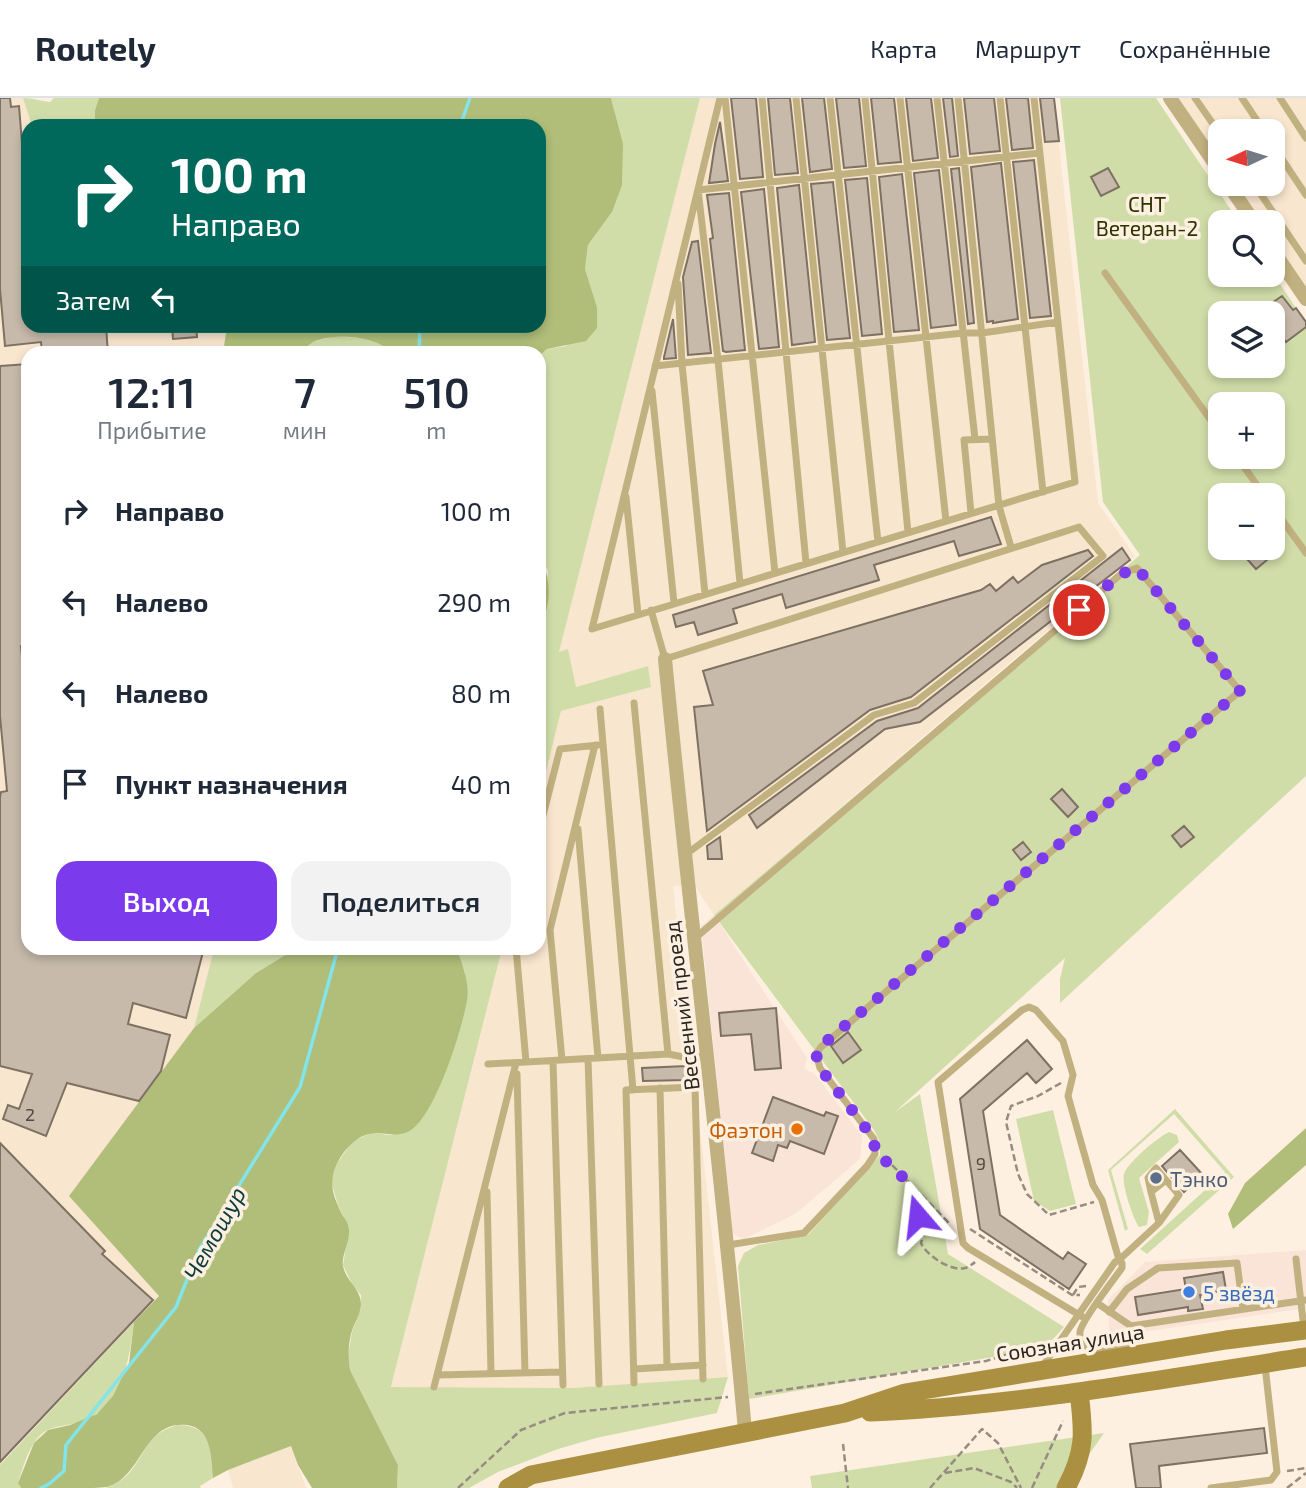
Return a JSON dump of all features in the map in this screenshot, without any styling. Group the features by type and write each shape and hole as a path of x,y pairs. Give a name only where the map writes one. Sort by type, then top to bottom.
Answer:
{"main road":[{"name":"Союзная улица","path":"508,1488 745,1432 907,1402 1040,1370 1305,1330"},
{"name":"Союзная улица","path":"907,1402 1079,1392 1306,1357"},
{"path":"1066,1488 1077,1464 1084,1431 1079,1392"}],"street":[{"path":"1170,98 1208,153"},
{"path":"1285,268 1306,299"},
{"name":"Весенний проезд","path":"665,659 684,856 728,1245 745,1432"}],"lane":[{"path":"722,98 734,185 775,573"},
{"path":"722,98 592,629 1075,482 1034,98"},
{"path":"762,98 772,181 806,563"},
{"path":"796,98 843,552"},
{"path":"830,98 878,542"},
{"path":"865,98 908,532"},
{"path":"900,98 946,521"},
{"path":"937,98 975,439"},
{"path":"958,98 999,506 1011,547"},
{"path":"1000,98 1043,492"},
{"path":"1195,98 1210,119"},
{"path":"1242,98 1256,119"},
{"path":"1280,98 1306,138"},
{"path":"698,190 965,159 1040,153"},
{"path":"1285,164 1306,195"},
{"path":"698,190 740,583"},
{"path":"1262,196 1306,261"},
{"path":"1105,273 1208,416"},
{"path":"677,275 682,363 705,594"},
{"path":"655,366 982,333 1058,322"},
{"path":"651,384 674,603"},
{"path":"971,513 964,440 992,439"},
{"path":"626,489 638,614"},
{"path":"1285,524 1306,553"},
{"path":"652,610 665,659 1079,527 1103,556 914,703 874,715 684,856"},
{"path":"694,939 1121,574 1137,568 1240,691 821,1046 816,1054 820,1068 874,1139 875,1154 804,1233 728,1245"},
{"path":"634,703 668,1055"},
{"path":"600,709 599,745 632,1057 633,1090"},
{"path":"563,1385 558,1060 550,930 599,745"},
{"path":"546,804 560,749 599,745"},
{"path":"577,820 598,1058"},
{"path":"517,955 526,1062"},
{"path":"1082,1317 968,1248 961,1236 937,1082 1029,1007 1036,1010 1063,1041 1073,1075 1068,1096 1093,1185 1102,1200 1122,1263 1122,1268 1097,1303 1082,1317 1081,1340 1091,1350 1187,1338 1226,1340"},
{"path":"488,1064 668,1055 689,1058 708,1056"},
{"path":"588,1059 599,1384"},
{"path":"435,1387 516,1063"},
{"path":"516,1063 525,1373"},
{"path":"634,1383 625,1090 695,1087 703,1379"},
{"path":"660,1088 667,1367"},
{"path":"1040,1370 1082,1317 1115,1262 1159,1223 1179,1195 1156,1168 1148,1178 1159,1223"},
{"path":"1151,1192 1166,1180"},
{"path":"486,1181 491,1374"},
{"path":"1296,1259 1305,1330"},
{"path":"1109,1312 1126,1289 1158,1268 1237,1263 1244,1309"},
{"path":"1097,1303 1131,1326 1303,1301"},
{"path":"1211,1488 1271,1479 1277,1472 1265,1364"},
{"path":"634,1369 703,1365"},
{"path":"438,1374 562,1372"}],"path":[{"path":"1073,1075 1038,1096 1011,1106 1006,1122 1018,1174 1027,1194 1049,1215 1094,1202"},
{"path":"1058,1079 1059,1084"},
{"path":"875,1154 892,1165 961,1236"},
{"path":"907,1181 918,1216 924,1223 920,1243 925,1252 954,1268 966,1268 983,1257"},
{"path":"969,1227 1072,1295"},
{"path":"1078,1287 1089,1286"},
{"path":"458,1488 521,1430 565,1413 742,1395 986,1361 1050,1341"},
{"path":"1032,1488 1063,1420"},
{"path":"930,1488 982,1429 998,1443 1019,1488"},
{"path":"843,1444 848,1488"},
{"path":"945,1473 974,1468 1011,1482 1019,1488"},
{"path":"1277,1472 1306,1470"},
{"path":"1287,1488 1306,1470"}],"shaded area":[{"path":"0,98 23,98 30,119 21,119 21,333 226,333 224,346 21,346 21,955 212,955 194,1028 69,1196 159,1296 0,1465"},
{"path":"700,98 1054,98 1098,503 1135,556 714,915 694,885 673,886 728,1377 572,1388 391,1388 500,955 546,955 546,772 561,711 651,687 648,666 576,687 568,650 559,652"},
{"path":"1177,98 1306,98 1306,286 1285,256 1285,210 1254,210 1244,196 1285,196 1285,119 1208,119 1208,143"},
{"path":"714,915 807,1058 804,1069 814,1073 862,1136 860,1159 795,1214 744,1239 733,1234 701,926"},
{"path":"1306,1250 1306,1308 1109,1337 1108,1300 1145,1262"},
{"path":"291,1446 306,1488 233,1488 228,1470"}],"green space":[{"path":"23,98 50,102 54,98 99,98 95,119 30,119"},
{"path":"99,98 611,98 623,144 622,185 612,212 588,245 585,269 597,307 597,328 586,341 546,350 546,346 383,346 355,337 332,337 308,346 224,346 226,333 546,333 546,119 95,119"},
{"path":"611,98 700,98 559,652 568,649 576,687 648,666 651,687 561,711 546,772 546,350 566,346 597,307 585,269 588,245 612,212 614,109"},
{"name":"СНТ Ветеран-2","path":"1060,98 1156,98 1208,176 1208,196 1222,196 1231,210 1208,210 1208,287 1282,287 1306,323 1306,776 1060,1003 1060,979 1065,958 895,1112 920,1094 948,1254 1064,1327 1045,1348 749,1399 738,1266 744,1253 758,1245 808,1235 880,1155 879,1140 714,915 1140,555 1103,502"},
{"path":"332,337 356,338 372,340 384,346 308,346 311,342"},
{"path":"546,572 549,590 546,612"},
{"path":"212,955 285,955 256,973 194,1028"},
{"path":"285,955 459,955 463,967 468,994 460,1031 430,1107 420,1121 406,1133 374,1133 359,1138 342,1156 332,1179 335,1197 349,1228 343,1266 359,1294 361,1304 350,1338 350,1370 398,1465 397,1488 312,1488 298,1465 291,1446 213,1478 206,1438 195,1427 187,1425 172,1426 161,1431 128,1472 107,1487 21,1488 18,1483 34,1443 48,1430 97,1414 113,1396 129,1363 134,1322 159,1296 69,1196 194,1028 256,973"},
{"path":"459,955 500,955 391,1387 572,1388 728,1377 717,1413 596,1438 558,1449 498,1472 469,1488 397,1488 398,1465 350,1370 348,1356 352,1332 361,1308 361,1295 343,1265 349,1228 331,1181 337,1163 353,1141 371,1133 391,1135 422,1118 447,1067 465,973"},
{"path":"1175,1109 1234,1177 1147,1254 1140,1249 1225,1172 1174,1114 1111,1170 1128,1229 1125,1231 1108,1170"},
{"path":"1053,1110 1076,1204 1050,1211 1034,1201 1016,1119"},
{"path":"1306,1128 1306,1165 1233,1229 1228,1214 1245,1183"},
{"path":"1169,1132 1177,1135 1179,1142 1139,1178 1149,1212 1147,1225 1139,1227 1128,1201 1124,1174 1143,1151"},
{"path":"134,1322 120,1385 106,1406 85,1420 43,1433 33,1444 26,1460 18,1483 21,1488 0,1488 0,1465"},
{"path":"178,1425 197,1429 207,1441 213,1478 200,1486 201,1488 106,1488 128,1475 154,1438 168,1428"},
{"path":"1104,1433 1066,1488 812,1488 810,1476"}],"building":[{"path":"0,98 10,98 11,107 19,106 21,131 21,333 106,333 107,346 41,346 41,342 5,346 0,289"},
{"path":"731,98 756,98 763,177 740,179"},
{"path":"768,98 790,98 798,173 775,175"},
{"path":"802,98 824,98 832,169 810,172"},
{"path":"836,98 859,98 866,166 844,168"},
{"path":"871,98 894,98 901,162 878,164"},
{"path":"906,98 931,98 938,158 913,161"},
{"path":"943,98 952,98 958,156 950,157"},
{"path":"964,98 994,98 1000,151 970,154"},
{"path":"1006,98 1028,98 1033,148 1012,150"},
{"path":"1040,98 1054,98 1059,141 1045,142"},
{"path":"720,122 728,181 709,183 715,144"},
{"path":"1034,160 1051,316 1030,318 1013,162"},
{"path":"1001,163 1018,319 993,323 987,322 971,167"},
{"path":"959,168 974,323 968,324 951,169"},
{"path":"1108,168 1119,187 1101,196 1091,177"},
{"path":"939,170 956,325 931,328 914,173"},
{"path":"902,174 919,330 894,332 879,177"},
{"path":"867,178 882,334 862,336 845,180"},
{"path":"833,182 850,338 827,340 811,184"},
{"path":"799,185 815,342 792,345 777,188"},
{"path":"764,189 779,347 759,349 741,192"},
{"path":"729,193 745,350 726,352 723,351 707,195"},
{"path":"698,241 711,353 688,355 683,277 692,242"},
{"path":"1282,296 1293,310 1296,308 1306,322 1306,327 1286,342 1285,301 1275,301"},
{"path":"673,319 676,358 664,359 664,357"},
{"path":"173,333 197,333 197,337 173,339"},
{"path":"21,364 21,955 202,955 186,1018 133,1003 128,1024 170,1035 161,1071 139,1101 67,1083 46,1136 3,1119 8,1105 19,1109 32,1074 0,1066 0,797 1,792 7,791 0,716 0,366"},
{"path":"991,517 1001,544 959,556 954,541 874,565 879,580 786,608 782,594 733,609 737,623 698,635 694,622 676,627 673,615"},
{"path":"1122,548 1130,560 920,722 885,729 757,828 749,815 877,721 918,708"},
{"path":"1088,550 1093,556 911,697 870,710 707,831 694,707 713,705 703,671 981,590 990,584 996,591 1013,577 1018,583 1042,565"},
{"path":"1248,560 1267,560 1256,569"},
{"path":"1062,789 1078,807 1068,817 1051,799"},
{"path":"1184,826 1194,837 1181,847 1172,836"},
{"path":"720,837 722,859 708,859 707,846"},
{"path":"1023,842 1031,852 1021,860 1013,850"},
{"path":"776,1008 781,1068 755,1070 751,1034 721,1036 719,1013"},
{"path":"848,1032 861,1050 843,1063 831,1046"},
{"path":"1027,1040 1052,1069 1036,1083 1027,1073 983,1111 1000,1215 1063,1259 1068,1252 1086,1264 1069,1289 980,1229 960,1099"},
{"path":"686,1066 686,1080 643,1081 642,1068"},
{"name":"Фаэтон","path":"773,1097 824,1116 826,1112 838,1116 824,1154 790,1141 787,1148 778,1145 773,1161 752,1153"},
{"path":"0,1143 105,1251 102,1254 153,1300 0,1462"},
{"path":"1180,1150 1203,1175 1184,1192 1162,1166"},
{"name":"5 звёзд","path":"1223,1272 1226,1290 1200,1295 1203,1309 1188,1311 1188,1307 1138,1315 1135,1297 1186,1289 1184,1278"},
{"path":"1264,1428 1267,1453 1159,1466 1161,1488 1136,1488 1130,1444"}],"waterway":[{"name":"Чемошур","path":"462,119 470,98"},
{"name":"Чемошур","path":"419,346 420,333"},
{"name":"Чемошур","path":"41,1488 64,1471 66,1445 176,1307 199,1250 300,1087 336,955"}],"place":[{"name":"Фаэтон","path":"797,1129"},
{"name":"Тэнко","path":"1156,1178"},
{"name":"5 звёзд","path":"1189,1292"}],"route":[{"path":"918,1216 907,1181 892,1165 875,1154 874,1139 820,1068 816,1054 821,1046 1240,691 1137,568 1121,574 1079,610"}]}
